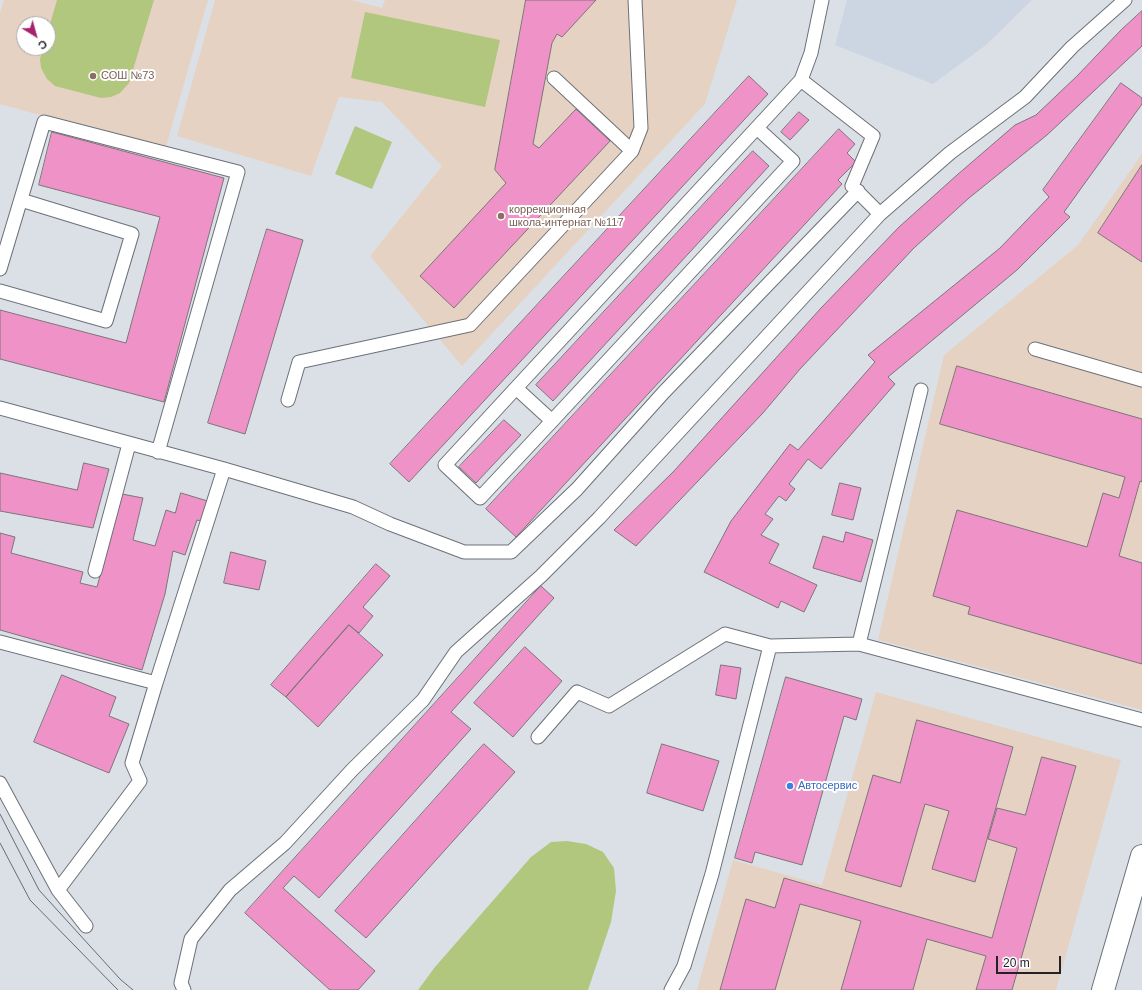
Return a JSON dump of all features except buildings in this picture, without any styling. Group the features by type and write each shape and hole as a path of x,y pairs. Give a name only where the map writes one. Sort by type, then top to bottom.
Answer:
{"street":[{"path":"1103,990 1142,856"}],"lane":[{"path":"288,400 299,362 470,325 632,151 641,128 635,0"},
{"path":"757,128 793,161 480,498 445,465 801,80 811,52 822,0"},
{"path":"184,990 181,983 191,939 230,890 285,843 352,770 423,700 456,652 541,576 599,518 880,214 950,153 1025,97 1072,48 1125,0"},
{"path":"554,78 632,151"},
{"path":"801,80 873,136 852,186 880,214"},
{"path":"0,267 44,122 238,172 158,452"},
{"path":"0,408 224,469 353,507 390,524 464,552 511,552 577,489 664,392 858,191"},
{"path":"0,291 106,321 132,234 21,200"},
{"path":"1035,349 1142,380"},
{"path":"516,388 552,421"},
{"path":"859,644 921,390"},
{"path":"95,571 129,444"},
{"path":"58,890 140,781 132,763 224,469"},
{"path":"538,737 577,692 609,706 725,634 770,646 859,644 1142,720"},
{"path":"0,642 156,683"},
{"path":"671,990 684,966 712,874 770,646"},
{"path":"0,783 58,890 86,926"}],"shaded area":[{"name":"СОШ №73","path":"4,0 208,0 165,150 0,104 0,13"},
{"name":"коррекционная школа-интернат №117","path":"215,0 352,0 382,8 385,0 737,0 705,104 462,366 370,256 442,166 382,102 339,97 311,176 177,136"},
{"path":"847,0 1032,0 986,45 933,84 835,45"},
{"path":"1142,154 1142,710 878,640 944,355 1078,245"},
{"path":"876,692 1121,760 1056,990 697,990 733,860 822,885"}],"green space":[{"path":"57,0 154,0 129,83 120,93 111,97 101,98 55,86 47,79 41,68 40,59 41,56 56,56 56,16 52,16"},
{"path":"365,12 500,40 485,107 351,78"},
{"path":"355,126 392,142 372,189 335,174"},
{"path":"567,841 586,844 603,852 614,868 616,891 611,922 588,990 418,990 435,967 531,857 551,842"}],"tram line":[{"path":"0,814 39,890 120,979 133,990"},
{"path":"0,843 30,900 118,990"}],"place":[{"name":"СОШ №73","path":"93,76"},
{"name":"коррекционная школа-интернат №117","path":"501,216"},
{"name":"Автосервис","path":"790,786"}]}
